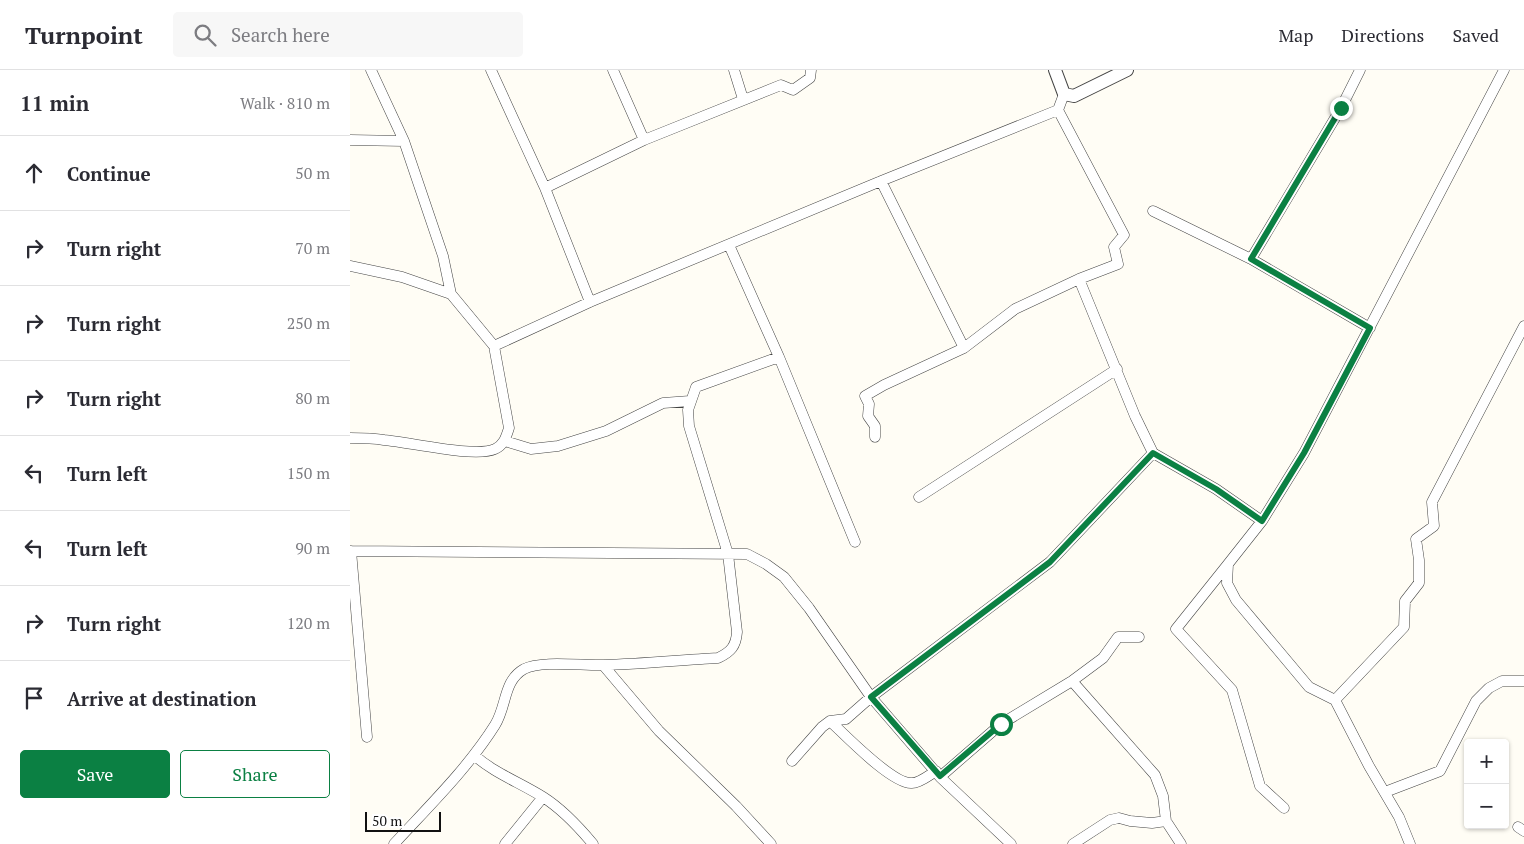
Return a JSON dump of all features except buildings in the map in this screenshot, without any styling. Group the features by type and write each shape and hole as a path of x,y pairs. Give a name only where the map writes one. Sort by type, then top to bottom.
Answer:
{"street":[{"path":"350,438 384,440 468,452 484,452 496,449 505,440 509,428 494,346 451,294 443,256 404,141 371,70"},
{"path":"491,70 544,188 590,302"},
{"path":"613,70 644,140"},
{"path":"734,70 743,99"},
{"path":"544,188 644,140 781,84 793,90 810,78 811,70"},
{"path":"494,346 590,302 881,180 1058,110 1064,94 1055,70"},
{"path":"1064,94 1074,96 1126,70"},
{"path":"1251,259 1341,108 1360,70"},
{"path":"1284,808 1260,786 1232,690 1176,629 1262,521 1304,453 1504,70"},
{"path":"875,438 875,426 868,416 869,404 865,396 884,385 964,348 1015,309 1079,279 1118,264 1114,248 1124,235 1058,110"},
{"path":"350,140 404,141"},
{"path":"881,180 964,348"},
{"path":"1153,211 1251,259 1370,328"},
{"path":"729,245 855,542"},
{"path":"350,266 402,277 451,294"},
{"path":"1079,279 1135,416 1153,453 1216,489 1262,521"},
{"path":"1335,700 1404,626 1405,601 1419,583 1419,560 1416,539 1434,526 1432,502 1524,326"},
{"path":"394,844 474,755 498,720 508,688 515,675 527,668 547,665 603,665 718,658 732,651 736,642 737,632 728,554 689,426 688,410 696,387 778,357"},
{"path":"919,497 1117,369"},
{"path":"505,440 530,449 558,446 606,431 663,403 690,401"},
{"path":"792,761 830,721 846,719 871,697 1050,562 1153,453"},
{"path":"367,737 351,551 747,554 766,564 784,577 809,608 871,697 938,774 1011,844"},
{"path":"1228,564 1227,583 1236,600 1309,687 1335,700 1369,766 1399,817 1410,844"},
{"path":"830,721 883,769 906,783 914,783 938,774 1001,724 1072,681 1103,658 1118,637 1139,637"},
{"path":"603,665 659,731 736,806 771,844"},
{"path":"1072,681 1155,775 1163,796 1166,821 1181,844"},
{"path":"1385,792 1440,771 1476,701 1489,688 1502,681 1524,681"},
{"path":"474,755 496,772 543,797 576,824 592,844"},
{"path":"505,844 543,797"},
{"path":"1073,844 1110,820 1120,818 1152,823 1166,821"}],"route":[{"path":"1001,724 940,776 871,697 1050,562 1153,453 1216,489 1262,521 1304,453 1370,328 1251,259 1341,108"}]}
